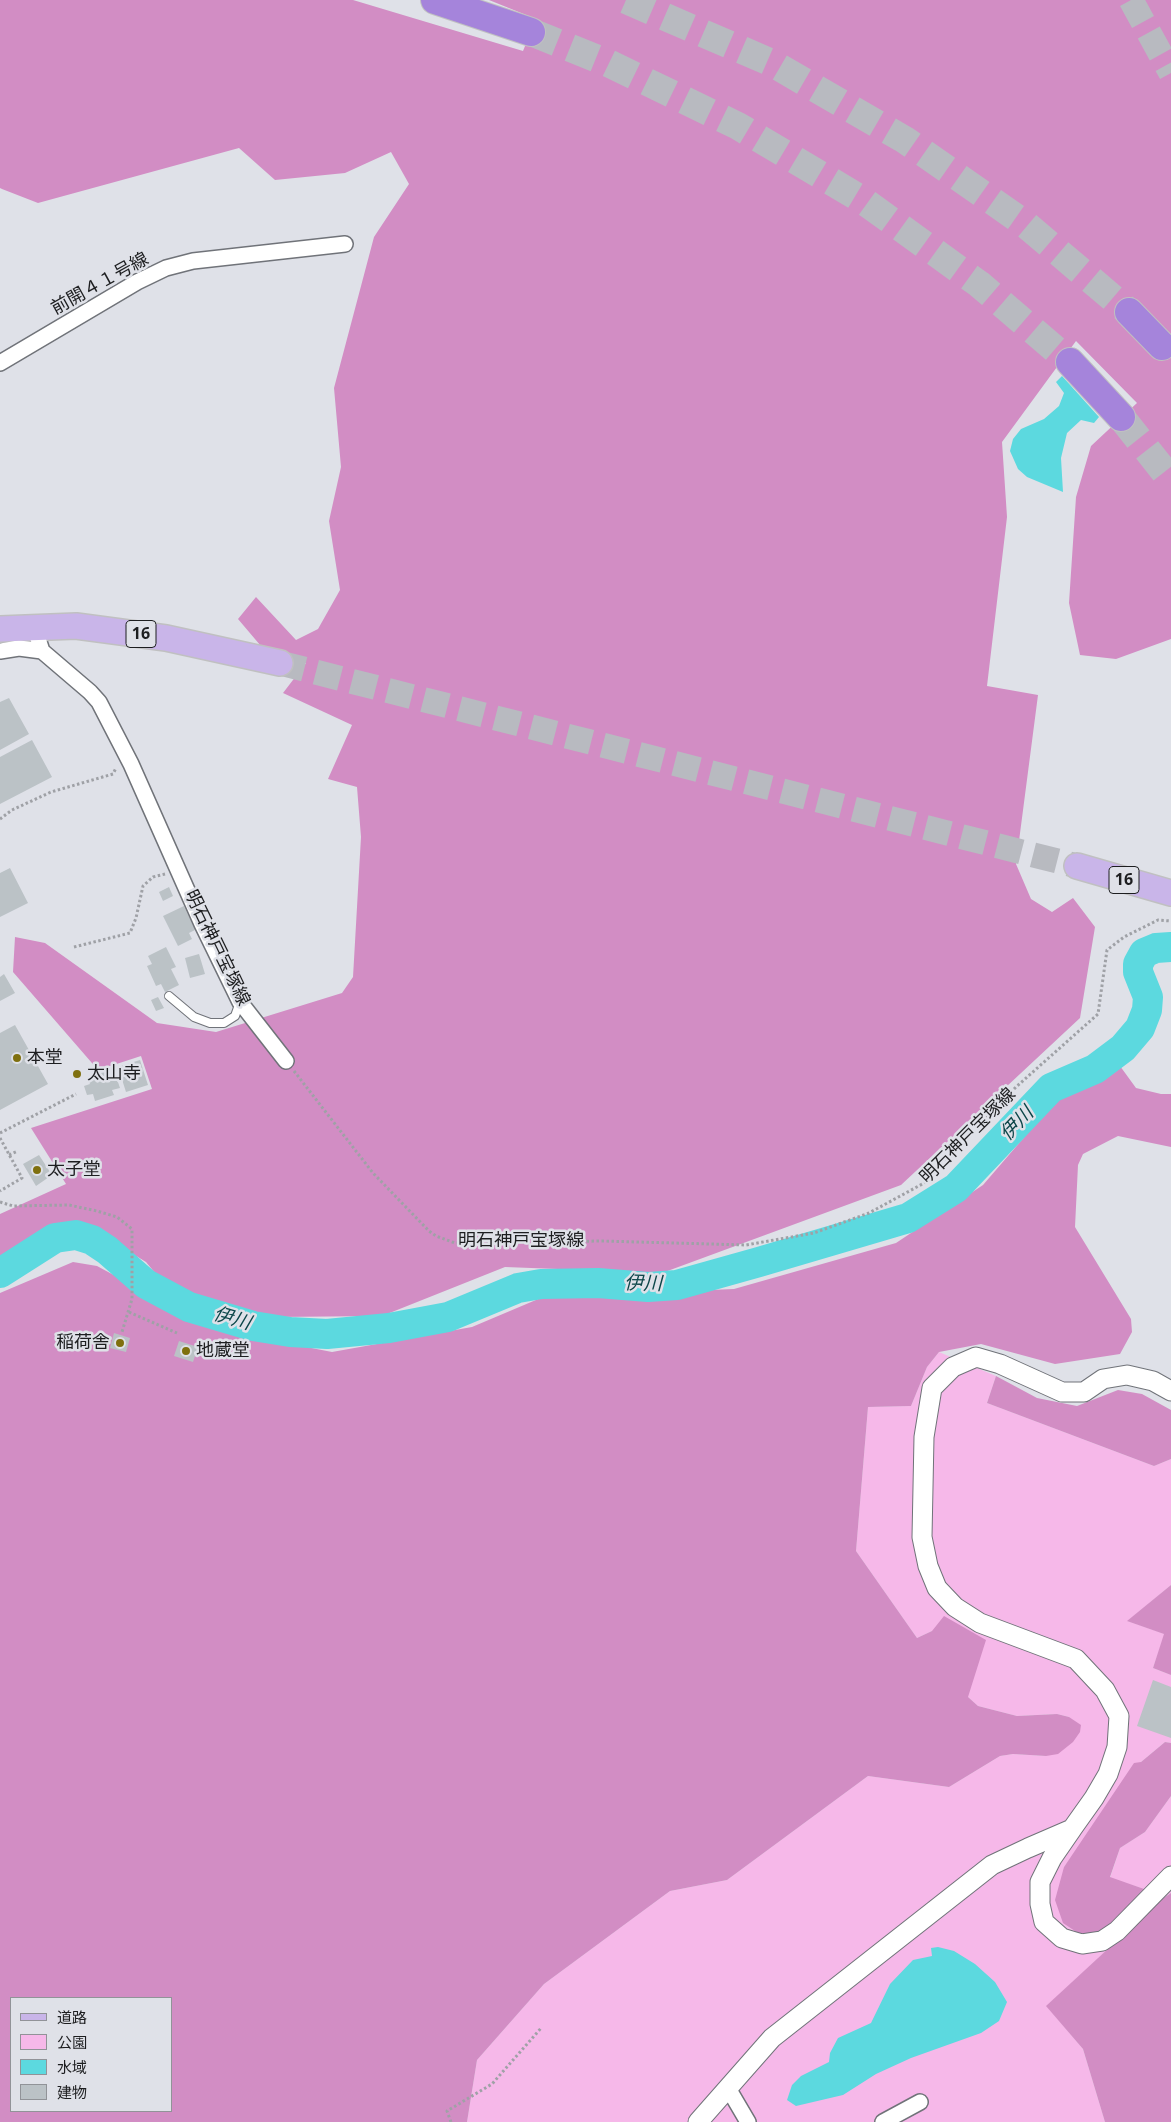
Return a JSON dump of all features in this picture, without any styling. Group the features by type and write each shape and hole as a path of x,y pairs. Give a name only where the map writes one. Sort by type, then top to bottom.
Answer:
{"highway":[{"path":"435,0 531,32"},
{"path":"1129,312 1162,346"},
{"path":"1070,362 1121,417"}],"main road":[{"name":"16","path":"0,629 34,626 76,626 166,638 280,663"},
{"name":"16","path":"1077,866 1171,893"}],"street":[{"name":"前開４１号線","path":"0,363 137,282 166,268 193,261 344,244"},
{"path":"0,651 19,648 42,651 34,626"},
{"name":"明石神戸宝塚線","path":"42,651 99,702 125,752 240,1002 286,1061"},
{"path":"1171,1390 1153,1381 1126,1375 1103,1379 1084,1392 1062,1392 1000,1364 976,1357 953,1367 932,1388 924,1436 922,1537 928,1566 937,1588 956,1607 980,1623 1076,1659 1105,1690 1119,1716 1117,1746 1108,1774 1094,1798 1052,1858 1040,1882 1040,1904 1044,1922 1062,1938 1082,1944 1102,1940 1117,1931 1171,1876"},
{"path":"698,2122 772,2038 992,1865 1072,1830"},
{"path":"728,2088 748,2122"},
{"path":"884,2122 920,2102"}],"lane":[{"path":"169,996 194,1016 210,1023 224,1022 235,1016 240,1002"}],"path":[{"path":"0,819 12,810 51,792 113,774 125,752"},
{"path":"74,946 130,933 136,918 143,886 153,876 179,871"},
{"name":"明石神戸宝塚線","path":"286,1061 373,1173 436,1236 455,1243 465,1244 612,1241 746,1245 814,1232 851,1220 869,1213 926,1182 1016,1087 1098,1014 1107,950 1124,937 1158,920 1171,921"},
{"path":"0,1133 76,1094"},
{"path":"0,1138 22,1178 0,1191"},
{"path":"9,1155 18,1150"},
{"path":"0,1202 13,1206 68,1205 97,1211 117,1218 132,1229 132,1299 122,1332"},
{"path":"129,1312 177,1333"},
{"path":"451,2122 447,2111 492,2084 542,2027"}],"green space":[{"path":"939,1352 996,1376 987,1403 1154,1466 1171,1459 1171,1585 1128,1621 1165,1634 1153,1668 1171,1675 1171,1743 1165,1742 1141,1762 1064,1867 1144,1889 1110,1878 1120,1848 1145,1832 1171,1796 1171,1893 1162,1899 1047,2006 1083,2049 1105,2122 467,2122 477,2060 544,1984 670,1891 727,1880 868,1776 949,1787 1000,1756 1013,1754 1046,1756 1069,1717 1057,1714 1017,1716 978,1706 968,1697 932,1631 917,1638 856,1551 868,1407 911,1406 927,1367"}],"shaded area":[{"path":"0,0 353,0 523,51 536,19 489,0 1171,0 1171,639 1116,659 1080,655 1069,603 1076,497 1091,446 1137,403 1076,341 1002,442 1007,517 987,686 1038,695 1016,864 1031,899 1052,912 1073,898 1095,927 1080,1018 901,1185 662,1273 505,1267 382,1316 274,1317 233,1309 165,1285 146,1262 79,1221 0,1267 0,1214 66,1184 31,1128 152,1089 141,1056 98,1070 13,972 15,937 45,943 157,1023 216,1032 342,993 353,977 361,837 357,787 328,779 352,725 283,693 306,663 266,652 238,619 256,597 296,640 318,629 340,590 329,521 341,467 334,388 374,237 409,184 391,152 345,173 275,180 239,148 38,203 2,189 0,188"},
{"path":"1120,1066 1136,1088 1161,1094 1171,1094 1171,1147 1118,1136 1083,1154 1078,1165 1075,1227 1131,1319 1132,1332 1120,1354 1055,1364 981,1344 939,1352 927,1367 911,1406 868,1407 856,1551 917,1638 932,1631 944,1616 986,1640 968,1697 978,1706 1017,1716 1057,1714 1069,1717 1081,1725 1080,1732 1073,1742 1058,1754 1046,1756 1013,1754 1000,1756 949,1787 868,1776 727,1880 670,1891 544,1984 477,2060 467,2122 0,2122 0,1293 73,1262 97,1266 214,1329 332,1352 472,1327 543,1297 734,1289 896,1243 983,1185 1058,1098"},
{"path":"996,1376 1037,1398 1077,1406 1118,1390 1142,1394 1171,1410 1171,1459 1154,1466 987,1403"},
{"path":"1171,1585 1171,1675 1153,1668 1164,1634 1127,1621"},
{"path":"1165,1742 1171,1743 1171,1796 1145,1832 1120,1848 1110,1877 1144,1889 1096,1939 1084,1937 1063,1923 1055,1900 1064,1867 1134,1763 1141,1762"},
{"path":"1171,1893 1171,2122 1105,2122 1083,2049 1046,2006 1162,1899"}],"water":[{"path":"1062,376 1099,417 1094,423 1081,420 1067,433 1061,458 1063,492 1027,477 1018,469 1010,451 1013,439 1021,429 1044,419 1059,406 1064,393 1056,382"},
{"path":"938,1947 954,1951 975,1964 995,1982 1007,2002 999,2021 981,2033 911,2058 876,2074 843,2095 796,2106 787,2100 792,2085 801,2076 829,2062 830,2053 838,2038 871,2023 890,1984 913,1960 932,1956 931,1948"}],"building":[{"path":"9,698 29,734 0,750 0,702"},
{"path":"32,740 52,777 0,804 0,757"},
{"path":"10,868 28,903 0,917 0,873"},
{"path":"169,887 173,896 163,901 159,892"},
{"path":"184,906 195,930 189,933 192,939 178,946 163,916"},
{"path":"166,947 176,967 171,969 179,985 165,992 161,984 156,986 147,966 152,964 148,956"},
{"path":"199,954 205,974 190,978 185,958"},
{"path":"4,974 15,993 0,1001 0,977"},
{"path":"158,997 164,1008 156,1011 151,1000"},
{"name":"本堂","path":"15,1025 48,1084 0,1110 0,1033"},
{"path":"140,1060 148,1085 126,1092 118,1067"},
{"path":"106,1071 108,1076 115,1073 120,1088 112,1090 114,1095 95,1101 93,1094 87,1095 84,1086 90,1084 87,1078"},
{"name":"太子堂","path":"39,1155 52,1175 36,1186 23,1164"},
{"name":"稲荷舎","path":"114,1333 130,1338 126,1352 110,1348"},
{"name":"地蔵堂","path":"179,1341 198,1347 193,1362 174,1356"},
{"path":"1153,1680 1171,1687 1171,1738 1137,1726"}],"waterway":[{"name":"伊川","path":"0,1273 55,1238 76,1235 92,1240 107,1250 146,1284 189,1307 253,1326 290,1332 327,1334 389,1328 448,1317 518,1288 541,1284 598,1283 648,1287 677,1285 908,1218 956,1188 1051,1088 1095,1069 1123,1048 1140,1028 1147,1010 1148,997 1138,972 1138,964 1144,953 1156,948 1171,947"}],"tunnel":[{"path":"626,0 772,63 905,140 1024,223 1129,312"},
{"path":"1131,0 1171,73"},
{"path":"531,32 608,63 738,126 861,199 979,284 1070,362"},
{"path":"1121,417 1171,480"},
{"path":"280,663 1077,866"}],"place":[{"name":"本堂","path":"17,1058"},
{"name":"太山寺","path":"77,1074"},
{"name":"太子堂","path":"37,1170"},
{"name":"稲荷舎","path":"120,1343"},
{"name":"地蔵堂","path":"186,1351"}]}
